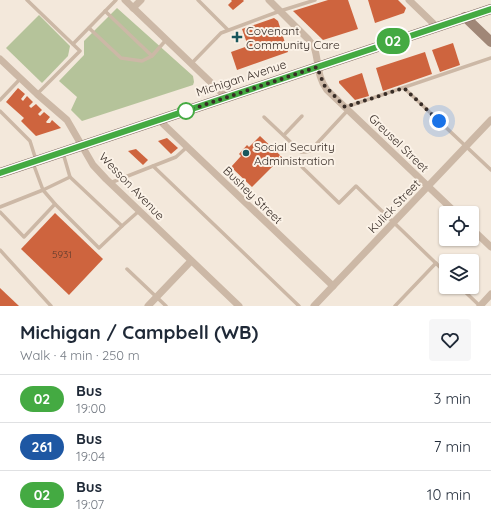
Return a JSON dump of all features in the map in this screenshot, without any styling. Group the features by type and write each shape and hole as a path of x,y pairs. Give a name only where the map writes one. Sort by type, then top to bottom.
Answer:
{"main road":[{"name":"Michigan Avenue","path":"0,173 491,9"}],"street":[{"path":"125,0 226,97"},
{"path":"133,8 141,0"},
{"name":"Greusel Street","path":"269,0 313,46 317,67 324,85 347,109 449,206"},
{"path":"409,0 437,27"},
{"path":"465,17 491,42"},
{"name":"Wesson Avenue","path":"0,58 37,94 67,120 93,165 110,183 239,306"},
{"name":"Bushey Street","path":"159,120 332,286"},
{"name":"Kulick Street","path":"316,305 332,286 491,120"},
{"path":"479,235 491,247"},
{"path":"148,306 191,261"},
{"path":"480,306 491,294"}],"lane":[{"path":"27,0 80,51 37,94"},
{"path":"73,44 116,0"},
{"path":"198,0 228,30"},
{"path":"191,64 221,33 280,11 315,0"},
{"path":"105,11 152,56"},
{"path":"89,28 120,58 142,61 152,56 166,40"},
{"path":"264,117 301,152 310,151 347,109 491,58"},
{"path":"0,100 21,78"},
{"path":"404,88 491,170"},
{"path":"0,111 30,141 34,161 43,190 55,204 100,248 122,226 140,211"},
{"path":"284,136 302,116"},
{"path":"110,183 176,157 187,147"},
{"path":"62,152 70,177 122,226"},
{"path":"153,166 299,306"},
{"path":"302,167 339,203 356,186 439,266"},
{"path":"0,207 43,190 70,177"},
{"path":"0,212 24,237 55,204"},
{"path":"0,250 51,306"},
{"path":"395,306 436,263"},
{"path":"126,269 166,306"},
{"path":"467,294 480,306"}],"green space":[{"path":"117,8 193,76 194,82 193,85 82,121 71,110 77,97 59,81 84,55 84,41"},
{"path":"39,15 70,46 68,56 42,83 6,48"}],"building":[{"path":"231,0 244,1 233,10 228,5 232,1"},
{"path":"328,0 348,0 358,29 323,40 293,11"},
{"path":"368,0 398,0 406,8 404,13 375,23"},
{"path":"274,18 278,21 288,52 237,70 231,52 248,46 242,29"},
{"path":"453,43 460,65 440,72 432,50"},
{"path":"425,52 432,74 383,91 376,68"},
{"path":"362,73 369,96 355,100 339,83 339,81"},
{"path":"18,88 25,94 21,99 23,101 27,96 33,102 29,106 31,108 36,104 42,110 38,114 40,116 44,112 50,117 46,122 47,123 50,123 52,120 61,128 36,136 21,121 24,118 6,102"},
{"path":"260,136 282,157 252,187 231,167 241,156 239,154 247,145 249,147"},
{"path":"167,138 178,148 171,154 158,141"},
{"path":"136,149 148,160 143,165 128,151"},
{"path":"55,213 103,259 69,295 21,249"},
{"path":"0,288 19,306 0,306"}],"bus line":[{"name":"02","path":"0,173 491,9"}],"place":[{"name":"Covenant Community Care","path":"237,37"},
{"name":"Social Security Administration","path":"246,153"}],"route":[{"path":"186,111 317,67 324,85 345,107 404,88 439,121"}]}
